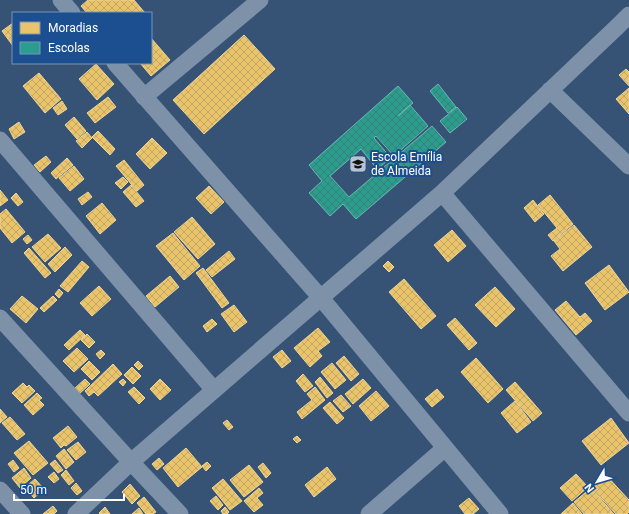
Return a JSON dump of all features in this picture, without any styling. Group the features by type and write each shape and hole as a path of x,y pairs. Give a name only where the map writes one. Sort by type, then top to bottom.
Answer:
{"street":[{"path":"61,0 71,12"},
{"path":"144,97 260,0"},
{"path":"76,514 131,462 442,193 629,14"},
{"path":"116,64 321,298 500,514"},
{"path":"550,90 629,166"},
{"path":"0,140 214,390"},
{"path":"442,193 629,413"},
{"path":"0,318 180,514"},
{"path":"369,514 445,448"},
{"path":"0,490 22,514"}],"building: Moradias":[{"path":"88,0 134,0 144,12 86,12 81,6"},
{"path":"12,24 12,45 2,31"},
{"path":"244,35 275,69 204,134 173,100"},
{"path":"152,39 170,60 151,76 141,64 152,64"},
{"path":"96,64 114,84 97,100 79,79"},
{"path":"626,69 629,72 629,86 619,75"},
{"path":"39,73 61,99 45,113 23,86"},
{"path":"629,88 629,114 616,99"},
{"path":"108,97 116,107 95,123 87,113"},
{"path":"62,101 67,109 58,115 53,108"},
{"path":"74,117 86,131 77,139 65,125"},
{"path":"19,122 25,132 14,139 9,129"},
{"path":"98,131 115,149 110,155 92,137"},
{"path":"87,132 92,138 82,148 76,141"},
{"path":"152,138 167,153 150,169 136,154"},
{"path":"46,156 51,162 40,172 34,165"},
{"path":"67,158 73,165 56,179 51,173"},
{"path":"124,160 144,185 137,191 116,166"},
{"path":"74,166 84,179 70,191 59,178"},
{"path":"123,177 128,182 121,189 115,183"},
{"path":"131,185 144,201 136,207 123,192"},
{"path":"209,186 224,202 211,214 196,198"},
{"path":"0,190 8,200 0,206"},
{"path":"88,192 92,197 82,205 78,199"},
{"path":"16,193 23,202 18,206 11,198"},
{"path":"550,195 573,224 553,241 548,235 557,228 538,205"},
{"path":"533,200 544,214 535,222 524,208"},
{"path":"102,203 116,220 100,234 86,216"},
{"path":"6,209 25,232 12,243 0,228 0,214"},
{"path":"192,217 215,244 198,259 174,232"},
{"path":"574,225 592,247 563,271 551,256 560,249 554,241"},
{"path":"452,230 466,246 448,262 434,245"},
{"path":"173,233 200,266 184,280 156,246"},
{"path":"48,234 61,248 45,262 32,247"},
{"path":"28,235 32,240 27,244 23,239"},
{"path":"65,247 72,255 55,272 48,264"},
{"path":"29,248 51,273 45,278 24,253"},
{"path":"229,251 235,259 212,277 206,270"},
{"path":"82,261 89,267 68,292 60,286"},
{"path":"388,261 394,267 389,272 383,266"},
{"path":"609,265 629,292 605,310 585,283"},
{"path":"203,268 229,303 222,308 196,273"},
{"path":"170,276 179,287 155,307 146,296"},
{"path":"404,279 436,316 421,329 389,292"},
{"path":"99,286 111,299 92,316 80,303"},
{"path":"495,287 515,309 496,327 475,305"},
{"path":"59,289 63,293 59,298 55,294"},
{"path":"22,296 38,309 26,323 10,309"},
{"path":"53,296 57,300 44,312 40,308"},
{"path":"566,301 580,317 585,313 592,321 576,335 555,310"},
{"path":"234,305 247,322 234,332 221,314"},
{"path":"455,318 477,343 469,350 447,325"},
{"path":"212,319 217,324 207,332 203,326"},
{"path":"318,328 330,342 318,351 322,356 310,367 294,348"},
{"path":"80,330 85,335 69,350 64,345"},
{"path":"87,334 95,342 89,348 81,340"},
{"path":"77,348 88,359 74,372 63,361"},
{"path":"101,350 105,354 100,359 96,354"},
{"path":"282,350 291,361 282,368 273,357"},
{"path":"344,356 359,374 351,381 336,363"},
{"path":"476,358 503,389 488,403 461,372"},
{"path":"89,361 100,372 92,380 81,369"},
{"path":"138,361 143,366 139,370 134,365"},
{"path":"332,363 346,380 335,389 321,372"},
{"path":"113,364 122,374 98,396 94,392 89,396 85,391"},
{"path":"132,367 141,376 133,384 124,375"},
{"path":"303,374 313,386 305,392 296,381"},
{"path":"320,377 333,393 327,398 315,382"},
{"path":"85,379 90,384 79,394 74,389"},
{"path":"123,379 126,382 123,386 119,382"},
{"path":"160,379 171,390 160,400 150,389"},
{"path":"363,379 371,388 353,404 345,394"},
{"path":"515,382 542,413 533,421 506,390"},
{"path":"23,383 27,387 29,385 35,391 22,403 12,393"},
{"path":"134,387 145,398 139,404 128,392"},
{"path":"315,387 325,400 302,419 297,412 312,400 307,394"},
{"path":"437,389 444,397 432,407 425,399"},
{"path":"376,391 389,406 371,421 359,406"},
{"path":"37,393 42,398 39,400 44,405 33,415 24,405"},
{"path":"341,395 351,406 343,412 333,401"},
{"path":"515,401 531,422 517,433 501,413"},
{"path":"330,402 344,418 337,424 323,408"},
{"path":"0,409 7,417 0,423"},
{"path":"10,417 25,434 17,440 2,423"},
{"path":"611,418 629,443 601,465 582,441"},
{"path":"227,420 233,427 229,430 223,423"},
{"path":"68,426 77,437 61,448 53,438"},
{"path":"297,436 301,440 297,443 293,439"},
{"path":"29,441 48,463 33,475 14,453"},
{"path":"78,442 86,452 76,460 67,450"},
{"path":"186,448 202,467 178,487 163,468"},
{"path":"64,449 74,462 66,469 56,456"},
{"path":"159,458 164,464 157,470 152,464"},
{"path":"13,460 19,468 14,472 8,464"},
{"path":"55,460 63,470 58,473 50,464"},
{"path":"207,462 211,466 206,471 202,466"},
{"path":"263,463 271,473 266,478 258,467"},
{"path":"249,465 263,482 244,497 230,480"},
{"path":"327,467 336,479 314,497 305,485"},
{"path":"24,468 31,478 20,488 12,478"},
{"path":"66,470 74,481 69,485 61,475"},
{"path":"54,472 59,479 54,483 48,477"},
{"path":"576,474 588,487 572,501 560,488"},
{"path":"605,474 629,500 629,512 627,514 616,514 591,487"},
{"path":"35,479 44,489 34,498 29,492 27,494 23,489"},
{"path":"223,479 242,501 230,510 212,488"},
{"path":"76,483 82,491 77,495 71,488"},
{"path":"130,484 140,496 132,504 122,492"},
{"path":"259,488 263,493 257,498 263,505 254,512 244,501"},
{"path":"591,488 614,514 584,514 574,502"},
{"path":"216,496 223,505 218,510 210,501"},
{"path":"144,497 156,512 153,514 146,514 137,503"},
{"path":"469,498 479,509 473,514 465,514 459,506"},
{"path":"573,503 582,514 561,514"},
{"path":"53,506 57,511 54,514 43,514"},
{"path":"105,507 110,514 100,514 99,513"},
{"path":"225,507 229,512 227,514 223,514 221,511"},
{"path":"139,508 143,514 132,514"}],"building: Escolas":[{"path":"438,84 456,107 448,113 430,91"},
{"path":"398,86 413,103 410,105 428,126 394,156 376,136 374,138 391,158 377,169 361,149 330,176 349,197 432,126 446,142 356,219 343,204 330,216 309,193 322,181 309,165"},
{"path":"457,107 467,119 450,133 440,121"}],"place":[{"name":"Escola Emília de Almeida","path":"358,164"}]}
